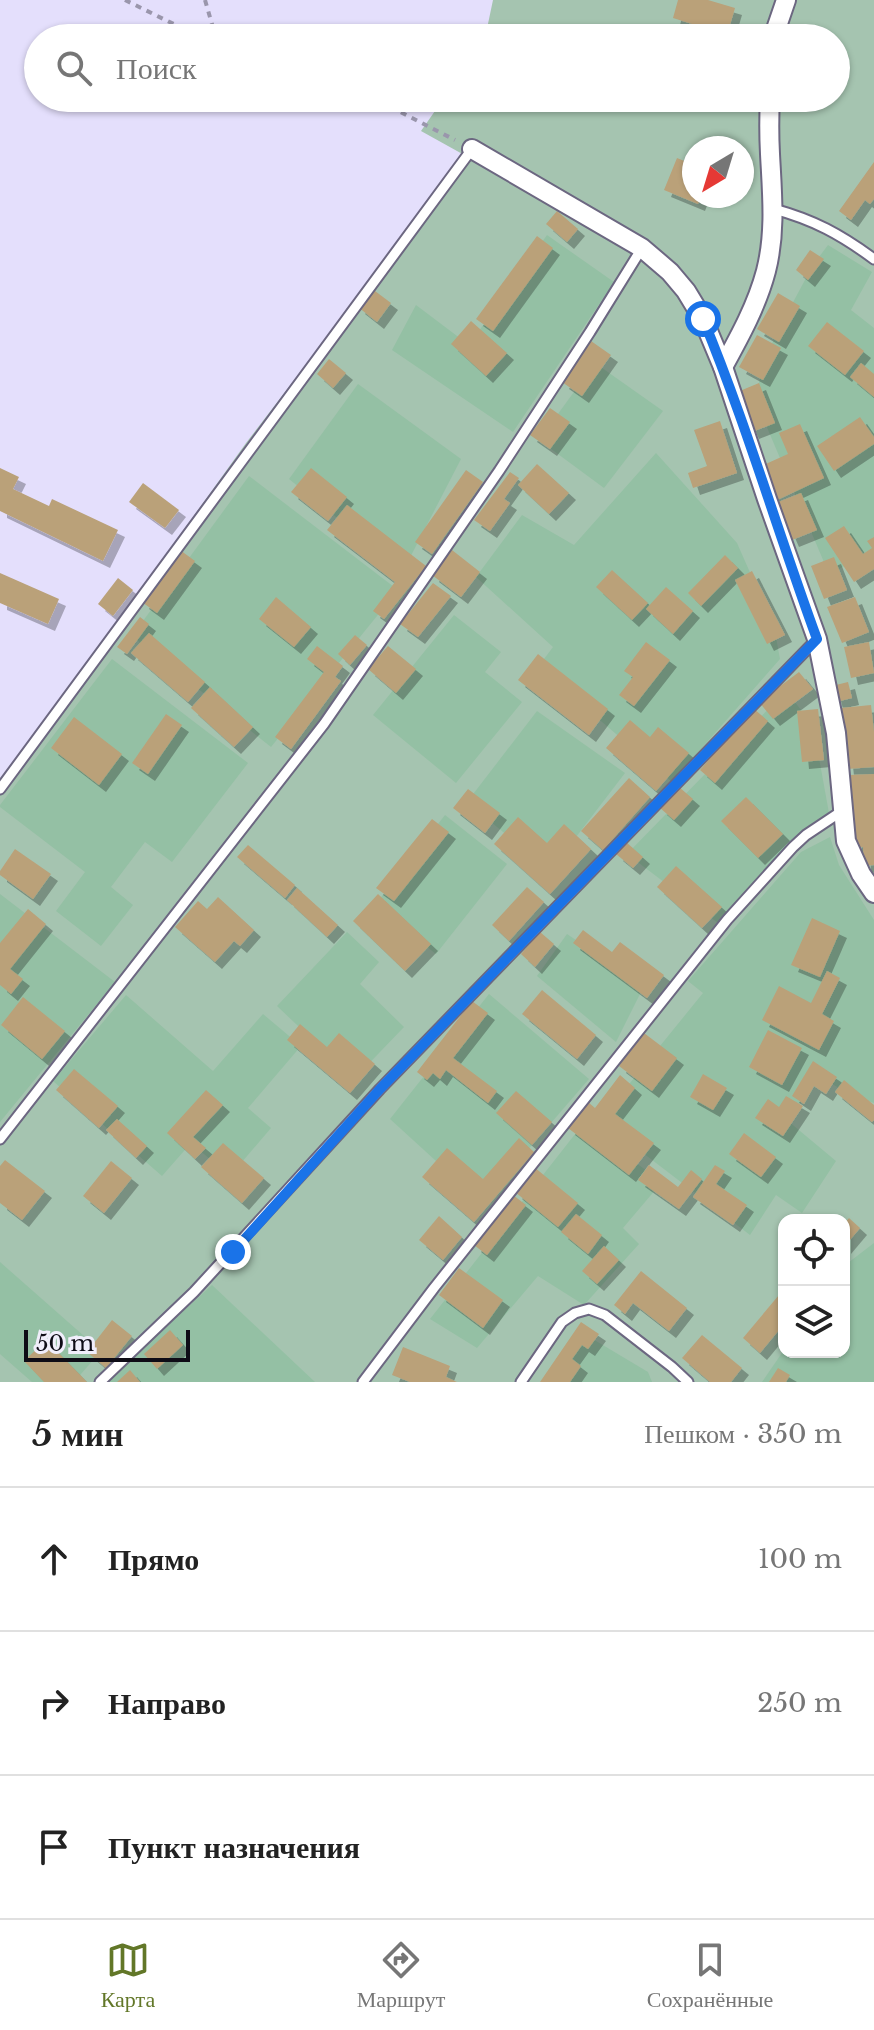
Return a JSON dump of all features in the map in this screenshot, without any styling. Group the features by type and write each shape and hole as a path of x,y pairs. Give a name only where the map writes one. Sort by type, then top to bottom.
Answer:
{"street":[{"path":"778,24 786,0"},
{"path":"723,367 749,319 766,272 772,240 774,209 770,112"},
{"path":"472,149 642,248 670,272 703,319 723,367 817,639 836,733 846,841 874,893"}],"lane":[{"path":"0,789 472,149"},
{"path":"774,209 802,217 843,237 874,259"},
{"path":"0,1139 324,724 499,471 642,248"},
{"path":"100,1382 194,1292 380,1089 817,639"},
{"path":"363,1382 434,1288 727,920 793,847 842,811"},
{"path":"521,1382 562,1322 575,1313 589,1309 605,1315 688,1382"}],"path":[{"path":"125,0 174,24"},
{"path":"205,0 212,24"},
{"path":"401,112 472,149"}],"green space":[{"path":"493,0 874,0 874,1382 0,1382 0,787 246,443 466,156 421,131 434,112 850,112 850,24 488,24"},
{"path":"547,235 614,282 513,432 392,350 416,305 469,345"},
{"path":"828,245 872,272 851,310 874,328 874,551 829,574 755,399 765,358 813,265"},
{"path":"595,363 663,411 604,488 539,440"},
{"path":"358,384 461,459 403,571 289,479"},
{"path":"656,453 737,543 774,627 780,659 672,782 538,667 553,647 476,577 522,515 574,545"},
{"path":"249,476 398,590 271,747 132,636"},
{"path":"454,615 501,652 485,672 522,702 456,783 373,715"},
{"path":"112,659 248,763 172,862 145,842 111,887 133,905 101,946 56,911 85,872 0,805"},
{"path":"786,691 813,725 829,813 787,844 718,923 627,854"},
{"path":"537,711 625,773 550,871 467,802"},
{"path":"445,815 507,864 436,954 375,905"},
{"path":"830,837 839,865 874,920 874,1103 855,1097 818,1076 788,1121 836,1161 802,1213 776,1195 750,1235 600,1120 703,993 688,981 801,852"},
{"path":"0,894 115,982 0,1122"},
{"path":"347,932 379,962 360,984 404,1027 354,1079 277,1006"},
{"path":"567,934 644,986 616,1042 537,976"},
{"path":"489,994 589,1079 482,1203 390,1119"},
{"path":"126,995 213,1071 263,1014 301,1046 248,1108 271,1128 230,1176 191,1143 162,1176 53,1081"},
{"path":"583,1124 662,1182 623,1228 639,1244 584,1305 538,1276 477,1348 430,1319"},
{"path":"874,1243 874,1382 762,1382 778,1358 850,1358 850,1261"},
{"path":"0,1262 101,1351 74,1382 32,1382 0,1354"},
{"path":"212,1285 315,1382 105,1382"},
{"path":"586,1335 648,1372 652,1382 550,1382"}],"building":[{"path":"678,0 708,0 735,8 730,24 692,24 673,18"},
{"path":"677,158 682,160 682,197 664,190"},
{"path":"874,162 874,199 870,204 865,200 851,220 839,211"},
{"path":"557,211 578,229 567,242 546,224"},
{"path":"537,236 553,248 493,331 476,319"},
{"path":"810,250 824,259 808,280 796,270"},
{"path":"371,288 391,303 377,322 358,307"},
{"path":"778,293 800,306 779,342 757,329"},
{"path":"471,321 507,353 486,376 451,344"},
{"path":"827,322 864,351 845,375 808,346"},
{"path":"757,335 781,348 763,380 739,367"},
{"path":"591,341 611,355 582,396 562,382"},
{"path":"329,359 346,373 333,388 317,374"},
{"path":"861,363 874,374 874,397 850,377"},
{"path":"759,383 775,423 752,432 735,393"},
{"path":"550,408 570,422 550,449 530,435"},
{"path":"860,417 874,437 874,444 834,471 817,446"},
{"path":"720,421 737,473 693,488 688,473 707,466 694,430"},
{"path":"800,424 824,478 775,501 759,467 788,454 779,433"},
{"path":"537,464 569,493 549,514 518,485"},
{"path":"0,468 19,477 13,489 49,506 52,499 118,530 103,561 0,511"},
{"path":"311,468 347,497 328,521 291,492"},
{"path":"466,470 483,482 432,554 415,542"},
{"path":"510,472 519,478 504,499 510,503 490,531 474,520"},
{"path":"143,483 179,510 165,528 129,502"},
{"path":"801,493 817,530 792,540 776,503"},
{"path":"347,505 426,566 384,619 373,611 395,582 327,530"},
{"path":"844,526 863,554 872,548 867,541 874,537 874,569 854,582 825,538"},
{"path":"180,550 195,561 157,613 142,602"},
{"path":"452,550 480,572 461,597 432,575"},
{"path":"725,555 738,568 701,606 688,593"},
{"path":"834,557 847,590 824,599 811,566"},
{"path":"612,570 648,603 632,620 596,587"},
{"path":"752,571 785,635 767,644 735,580"},
{"path":"0,573 59,599 48,624 0,603"},
{"path":"118,578 133,590 113,616 98,604"},
{"path":"433,583 451,596 418,637 400,624"},
{"path":"666,587 693,611 673,634 646,609"},
{"path":"276,597 311,627 294,647 259,619"},
{"path":"855,597 869,632 842,643 827,607"},
{"path":"140,617 149,624 127,654 117,647"},
{"path":"149,633 205,682 188,702 131,653"},
{"path":"355,635 367,645 350,665 338,654"},
{"path":"646,642 670,660 634,706 619,695 633,677 624,671"},
{"path":"869,642 874,673 851,678 844,647"},
{"path":"317,646 343,666 335,677 341,681 291,749 275,737 324,672 307,659"},
{"path":"388,646 416,669 396,693 368,669"},
{"path":"538,654 608,709 589,735 518,680"},
{"path":"799,672 813,689 773,719 759,702"},
{"path":"848,682 852,698 836,702 832,686"},
{"path":"210,687 253,727 234,747 191,708"},
{"path":"871,705 874,767 847,769 841,708"},
{"path":"753,708 768,721 715,783 700,770"},
{"path":"818,709 824,760 802,762 797,711"},
{"path":"166,714 182,725 148,774 132,763"},
{"path":"74,717 122,754 99,785 51,748"},
{"path":"630,720 650,737 658,727 689,753 656,791 606,748"},
{"path":"874,774 874,865 864,866 863,847 855,848 850,775"},
{"path":"629,778 650,797 603,850 581,831"},
{"path":"679,787 693,799 674,820 660,808"},
{"path":"468,789 500,813 485,833 453,808"},
{"path":"746,797 783,834 758,858 721,821"},
{"path":"518,817 547,843 564,824 591,849 550,894 494,844"},
{"path":"432,819 449,832 394,901 376,888"},
{"path":"626,842 643,857 633,868 616,854"},
{"path":"248,845 295,885 285,898 237,857"},
{"path":"15,849 51,874 33,899 0,875"},
{"path":"676,866 722,907 702,928 657,887"},
{"path":"527,887 544,902 509,941 492,925"},
{"path":"297,888 338,925 327,937 287,900"},
{"path":"378,894 431,944 405,971 353,921"},
{"path":"218,897 254,930 240,946 234,941 215,962 175,927 198,901 207,909"},
{"path":"28,909 46,924 10,969 23,979 11,994 0,985 0,943"},
{"path":"812,918 840,931 820,977 791,965"},
{"path":"583,930 612,952 620,942 664,975 647,998 573,943"},
{"path":"540,932 554,944 535,967 521,954"},
{"path":"827,971 840,978 822,1014 834,1021 819,1050 762,1020 779,986 811,1003"},
{"path":"542,990 596,1035 577,1059 522,1014"},
{"path":"23,997 65,1031 42,1059 1,1025"},
{"path":"472,1001 488,1013 453,1058 497,1091 488,1103 446,1070 440,1079 433,1073 427,1080 417,1072"},
{"path":"300,1024 327,1047 339,1033 375,1064 350,1093 287,1040"},
{"path":"768,1030 802,1048 782,1085 749,1067"},
{"path":"644,1033 677,1058 652,1091 619,1066"},
{"path":"813,1061 837,1077 826,1094 814,1086 804,1104 792,1096"},
{"path":"74,1069 118,1106 99,1128 56,1090"},
{"path":"703,1074 727,1088 713,1110 690,1097"},
{"path":"620,1075 635,1088 615,1114 654,1143 629,1175 568,1128 588,1102 595,1108"},
{"path":"844,1080 874,1105 872,1122 835,1092"},
{"path":"206,1090 223,1105 193,1137 206,1148 195,1159 167,1133"},
{"path":"516,1091 552,1122 532,1145 496,1113"},
{"path":"786,1096 803,1106 783,1136 755,1118 768,1099 779,1107"},
{"path":"117,1119 147,1146 136,1158 106,1130"},
{"path":"744,1133 776,1157 761,1177 729,1154"},
{"path":"519,1138 534,1152 474,1222 422,1177 447,1148 483,1179"},
{"path":"223,1143 264,1178 242,1203 201,1167"},
{"path":"5,1160 45,1191 22,1220 0,1203 0,1166"},
{"path":"111,1161 132,1178 104,1213 83,1196"},
{"path":"649,1165 678,1187 691,1170 702,1179 679,1209 638,1180"},
{"path":"715,1165 725,1171 716,1184 747,1205 733,1225 693,1197"},
{"path":"534,1167 578,1203 558,1227 515,1192"},
{"path":"513,1195 526,1205 487,1255 474,1245"},
{"path":"576,1214 602,1235 588,1254 561,1232"},
{"path":"439,1216 462,1237 443,1260 419,1240"},
{"path":"850,1219 860,1228 850,1240"},
{"path":"604,1246 619,1260 597,1284 582,1271"},
{"path":"459,1268 503,1300 483,1328 439,1295"},
{"path":"641,1271 687,1308 669,1331 633,1303 625,1314 614,1305"},
{"path":"778,1296 778,1331 760,1353 743,1338"},
{"path":"112,1320 132,1336 106,1368 87,1352"},
{"path":"581,1322 599,1334 588,1349 582,1345 572,1359 581,1366 570,1382 540,1382"},
{"path":"170,1330 183,1345 157,1369 144,1354"},
{"path":"702,1335 742,1368 731,1382 710,1382 682,1358"},
{"path":"46,1340 87,1382 44,1382 24,1361"},
{"path":"403,1347 450,1366 446,1377 457,1382 410,1382 392,1375"},
{"path":"778,1368 790,1375 786,1382 769,1382"},
{"path":"130,1370 140,1382 117,1382"}],"route":[{"path":"233,1252 380,1089 817,639 723,367 703,319"}]}
